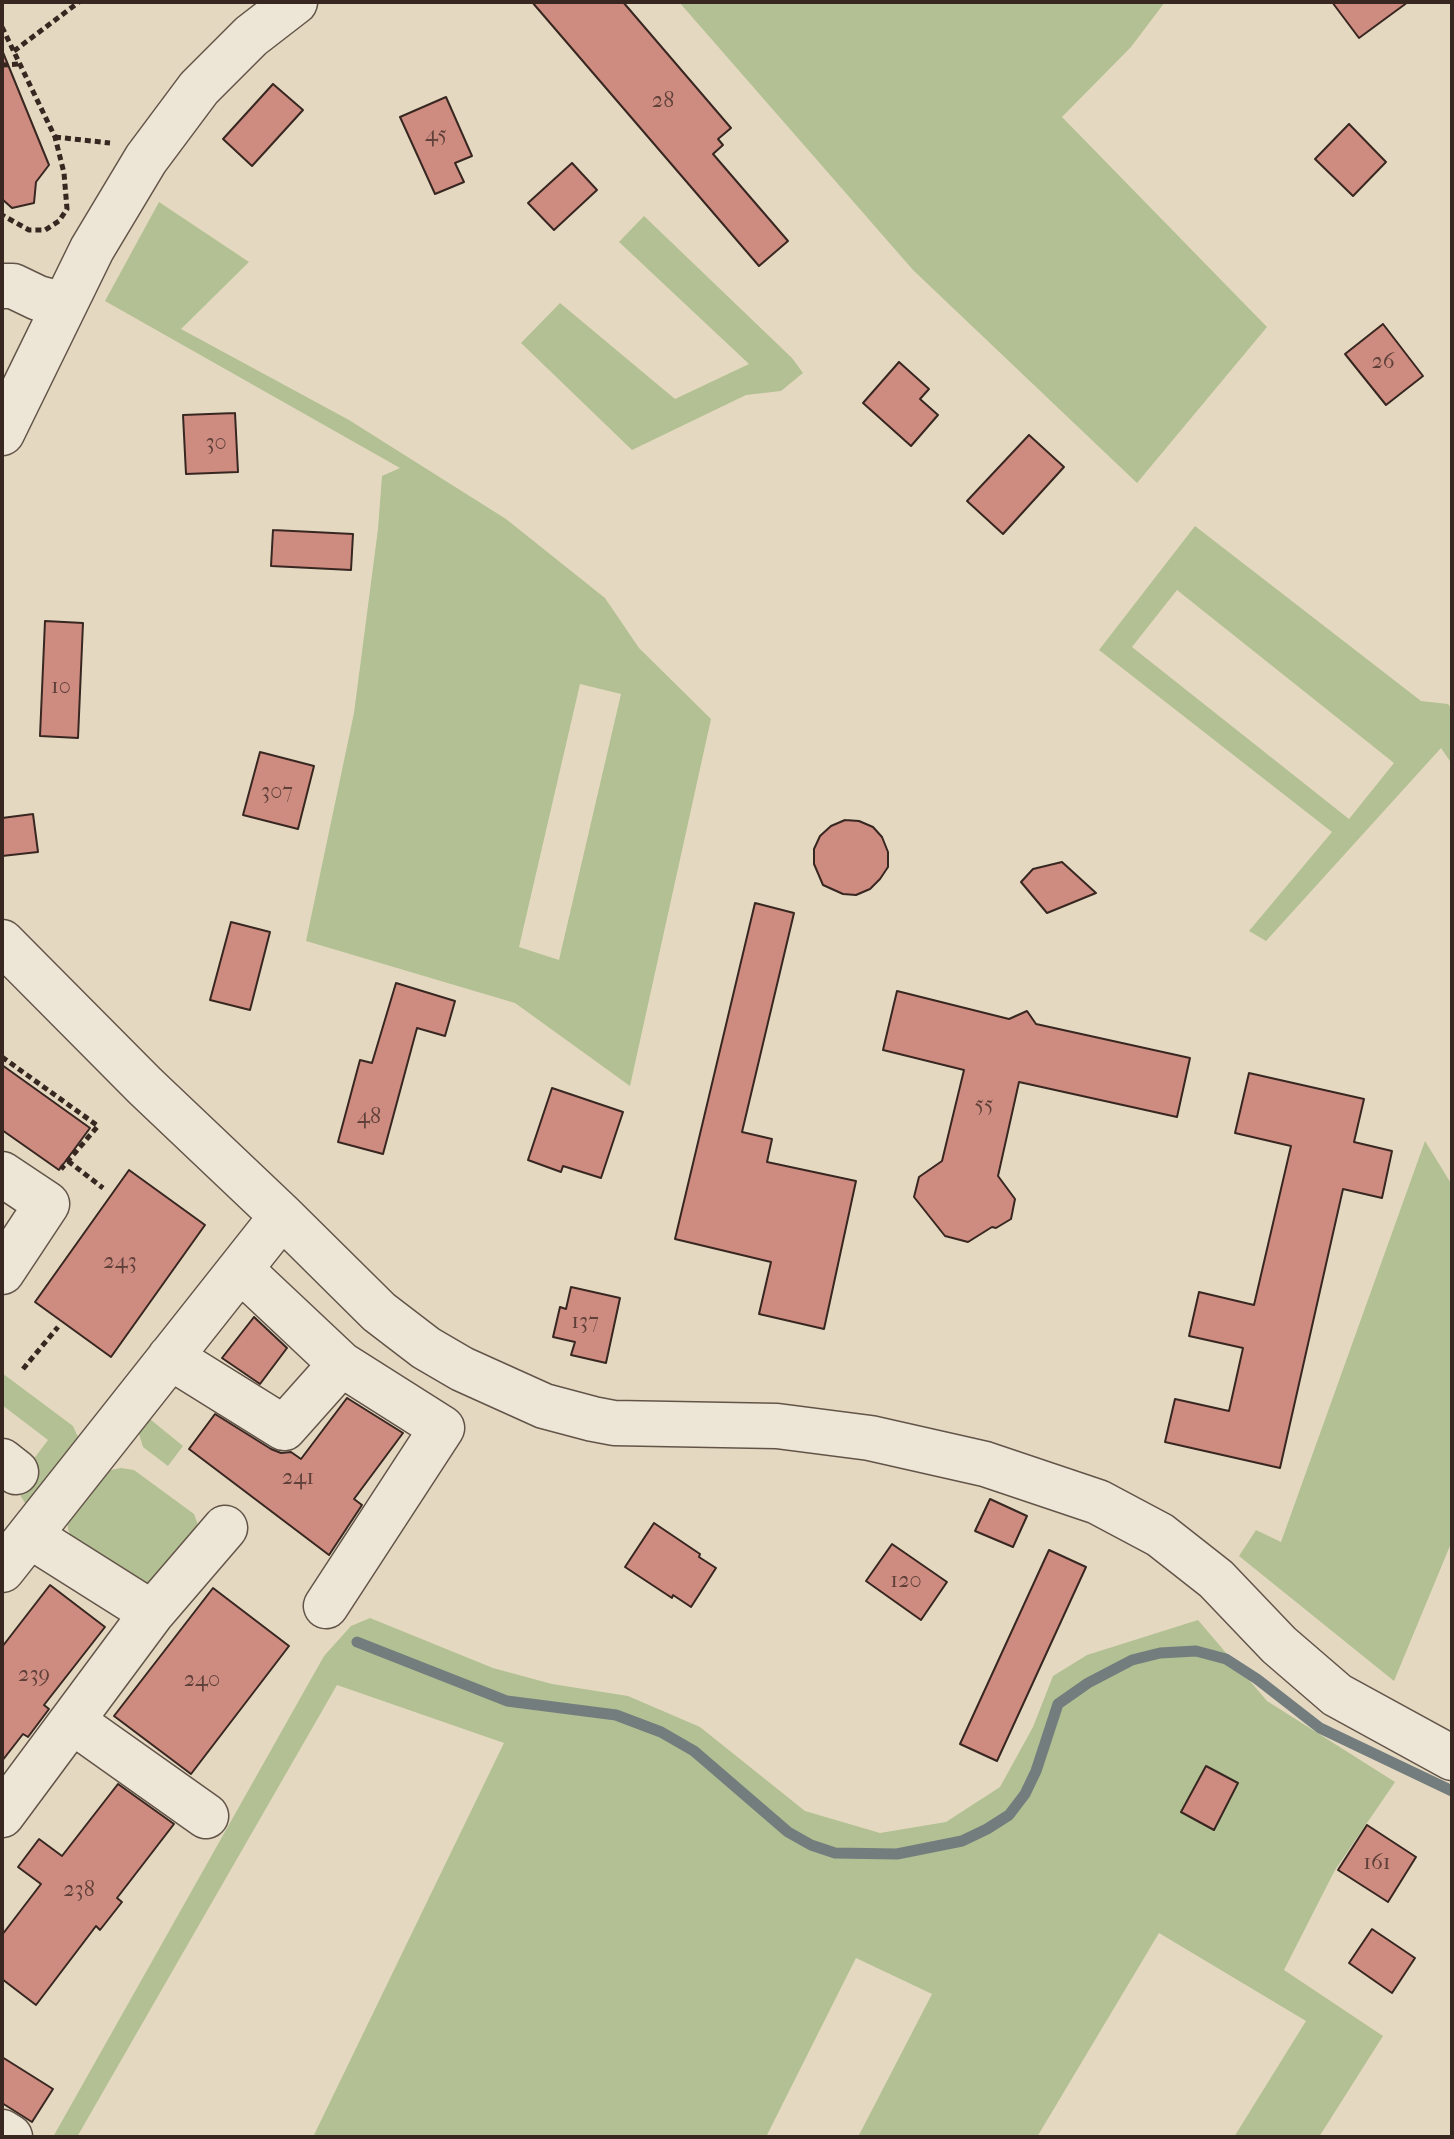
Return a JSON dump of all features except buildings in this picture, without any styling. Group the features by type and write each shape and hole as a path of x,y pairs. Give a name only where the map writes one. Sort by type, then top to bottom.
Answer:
{"street":[{"path":"2,433 92,249 146,159 171,123 227,58 295,2"},
{"path":"2,286 13,286 38,298 64,305"},
{"path":"2,942 145,1086 379,1312 426,1348 498,1387 544,1406 614,1423 777,1426 870,1438 985,1464 1098,1502 1160,1535 1206,1571 1279,1645 1337,1695 1452,1758"},
{"path":"2,1272 47,1204 19,1186"},
{"path":"2,1570 282,1216"},
{"path":"240,1269 341,1364 442,1428 326,1606"},
{"path":"170,1357 284,1428 341,1364"},
{"path":"2,1815 152,1613 225,1528"},
{"path":"30,1536 152,1613"},
{"path":"72,1721 206,1816"},
{"path":"2,2132 10,2137"}],"path":[{"path":"14,51 79,2"},
{"path":"2,27 55,137 64,173 67,209 59,221 45,230 29,230 2,215"},
{"path":"2,65 20,64"},
{"path":"55,137 119,144"},
{"path":"2,1057 98,1126 68,1161 19,1186"},
{"path":"68,1161 103,1188"},
{"path":"23,1369 58,1327"}],"green space":[{"path":"679,2 1165,2 1131,47 1062,117 1267,327 1137,483 913,270"},
{"path":"159,202 249,262 181,329 349,420 506,519 605,598 639,648 711,719 630,1086 515,1003 306,941 354,713 382,476 400,468 105,301","holes":["580,684 621,694 559,960 519,947"]},
{"path":"644,216 792,358 803,373 781,391 746,395 632,450 521,343 560,303 675,399 749,364 619,242"},
{"path":"1195,526 1421,701 1448,704 1452,709 1452,764 1441,748 1266,941 1249,931 1332,832 1099,650","holes":["1177,590 1394,763 1349,819 1132,647"]},
{"path":"1425,1141 1452,1185 1452,1541 1394,1681 1239,1556 1256,1530 1281,1542"},
{"path":"2,1373 73,1426 79,1442 28,1508 14,1485 48,1440 2,1405"},
{"path":"145,1415 183,1446 168,1466 143,1447 139,1434"},
{"path":"121,1468 134,1470 194,1514 197,1522 198,1526 155,1591 71,1537 68,1529 67,1517 106,1471"},
{"path":"370,1618 493,1668 552,1684 628,1696 700,1727 805,1811 880,1833 946,1822 1000,1787 1033,1727 1053,1676 1087,1655 1198,1620 1267,1701 1395,1782 1335,1870 1284,1970 1383,2036 1319,2137 1234,2137 1306,2021 1159,1933 1037,2137 858,2137 932,1994 856,1958 766,2137 313,2137 504,1743 337,1685 77,2137 53,2137 324,1656 351,1626"}],"waterway":[{"path":"357,1642 507,1701 616,1715 661,1732 694,1751 788,1832 811,1845 835,1853 897,1854 962,1841 987,1829 1009,1815 1025,1794 1036,1771 1058,1704 1088,1683 1132,1660 1160,1653 1196,1651 1226,1659 1320,1728 1452,1791"}]}
